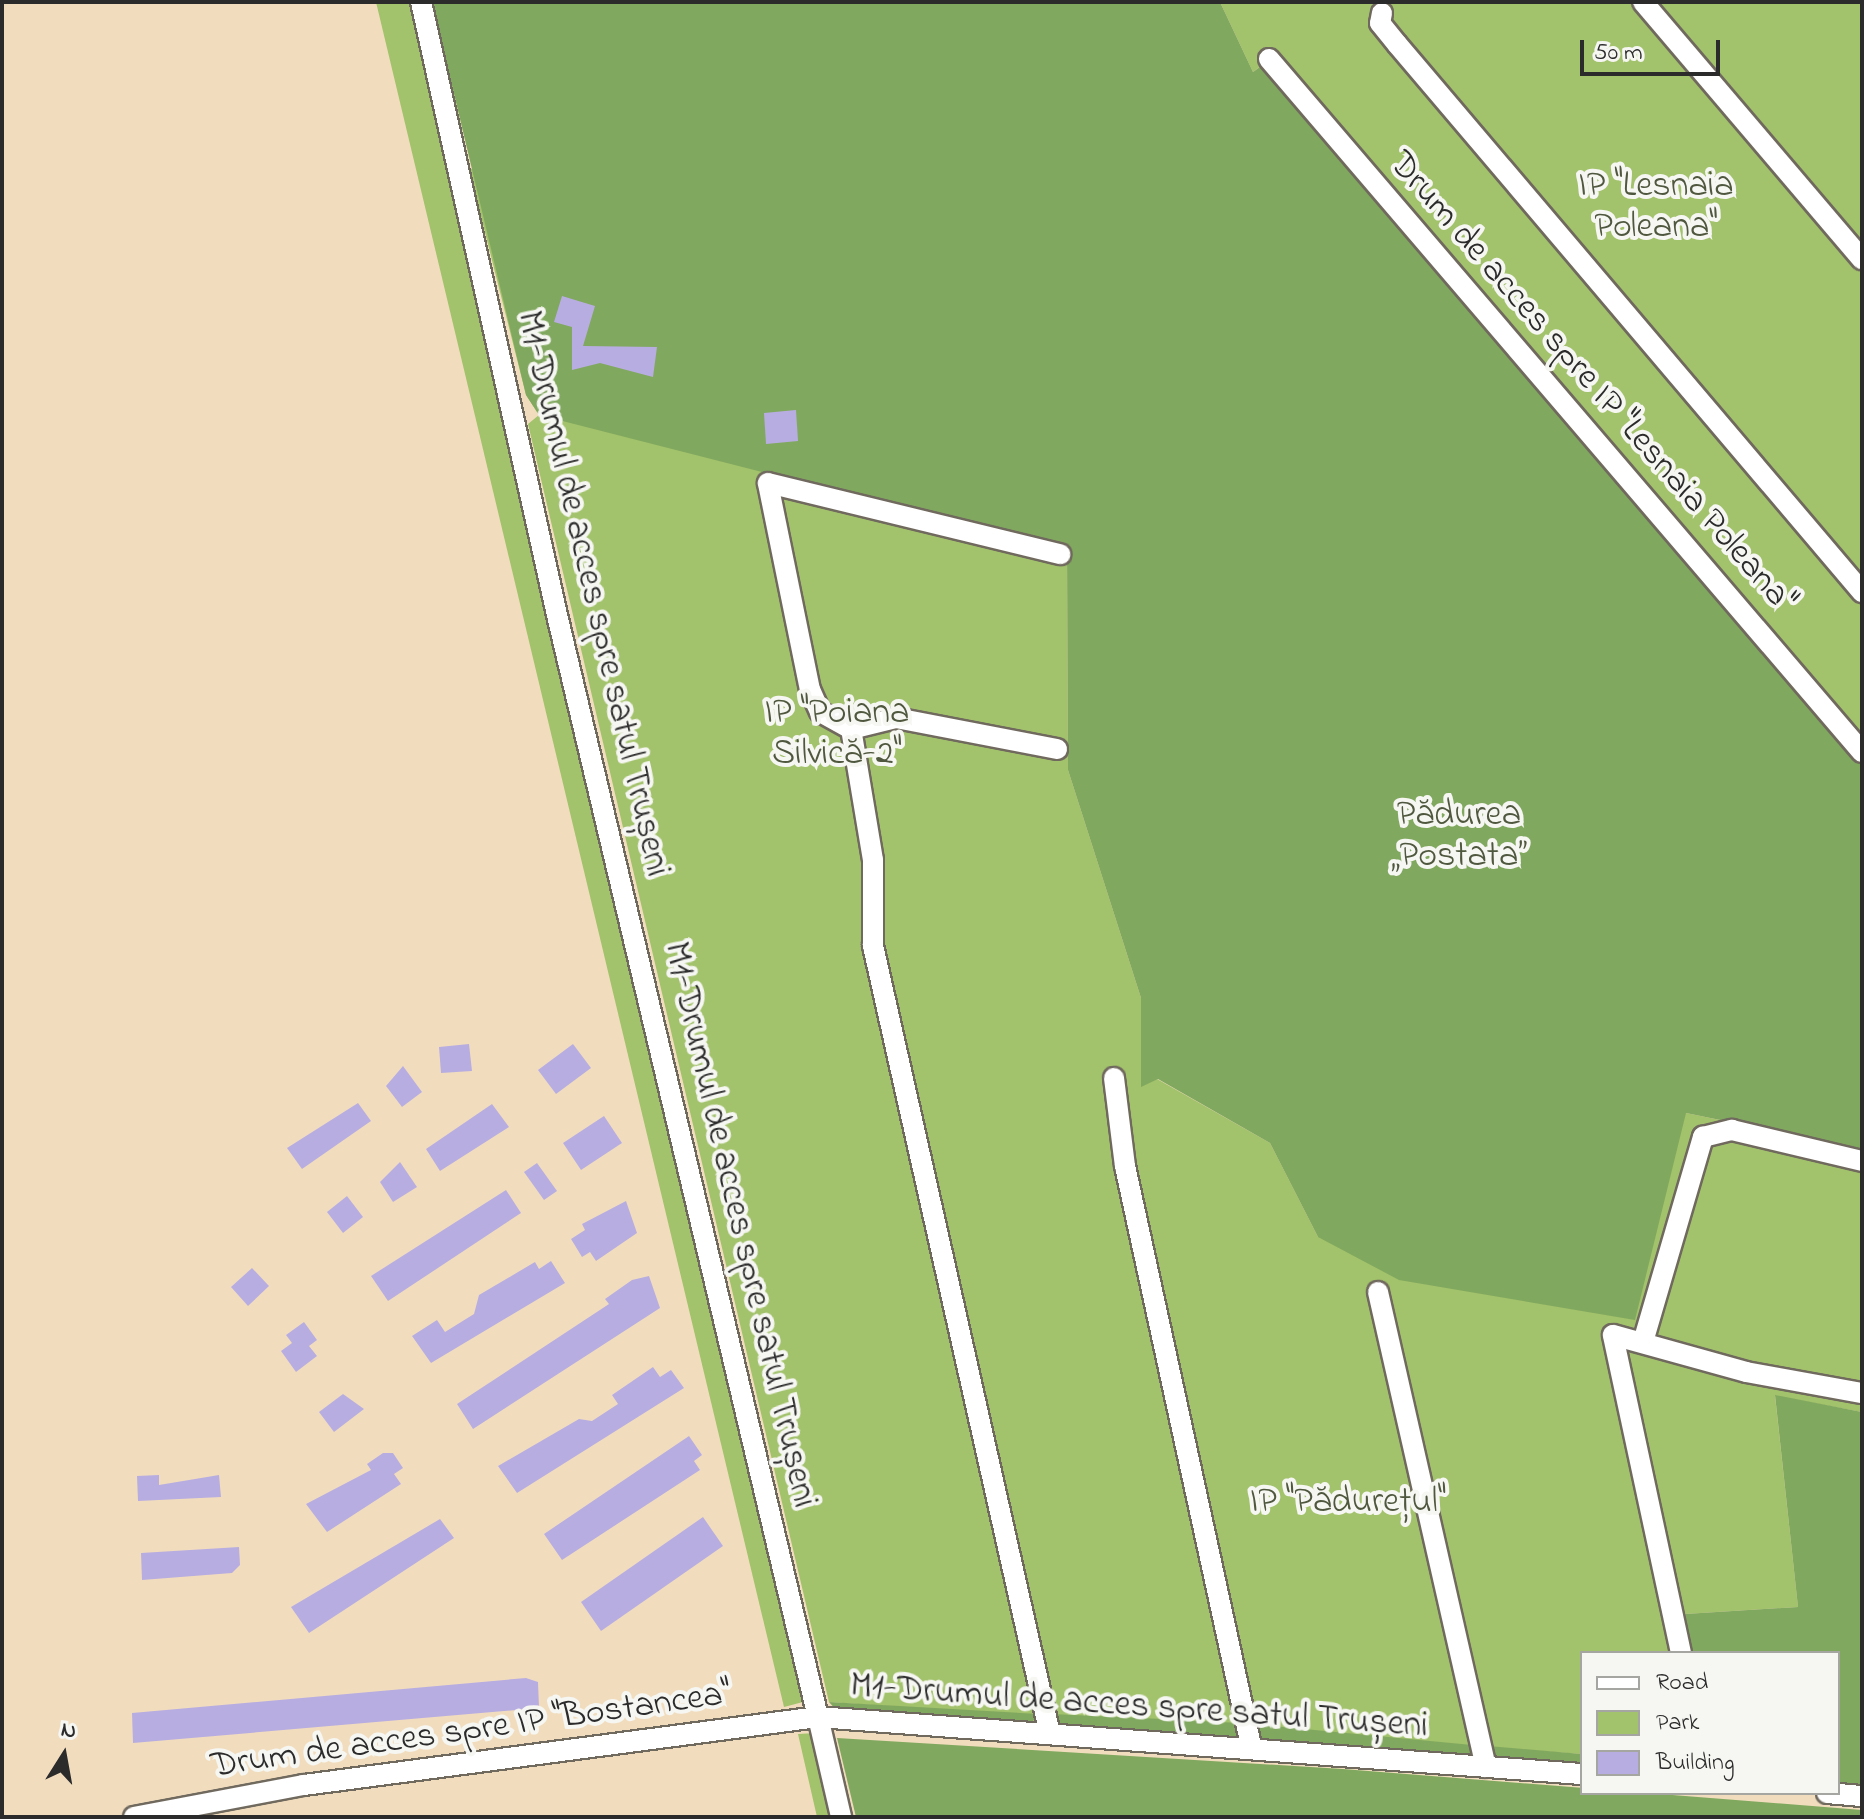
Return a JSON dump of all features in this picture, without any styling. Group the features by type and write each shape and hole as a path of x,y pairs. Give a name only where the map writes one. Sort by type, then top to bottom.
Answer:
{"street":[{"name":"M1-Drumul de acces spre satul Trușeni","path":"421,2 557,615 818,1717 1049,1730 1580,1774"},
{"path":"1643,2 1862,259"},
{"path":"1382,13 1380,23 1397,44 1862,592"},
{"name":"Drum de acces spre IP \"Lesnaia Poleana\"","path":"1269,59 1862,752"},
{"path":"1057,749 896,718 851,729 820,712 810,690 768,483 1060,554"},
{"path":"851,729 873,860 873,946 1049,1730"},
{"path":"1114,1078 1125,1166 1251,1746"},
{"path":"1643,1342 1703,1137 1732,1130 1862,1161"},
{"path":"1378,1292 1486,1767"},
{"path":"1681,1651 1613,1335 1746,1372 1862,1393"},
{"name":"Drum de acces spre IP \"Bostancea\"","path":"134,1817 304,1785 818,1717"},
{"path":"818,1717 841,1817"},
{"path":"1840,1794 1862,1796"}],"green space":[{"path":"376,2 410,2 803,1702 784,1707"},
{"name":"Pădurea „Postata”","path":"432,2 1220,2 1253,72 1264,64 1862,760 1862,1149 1686,1113 1635,1320 1399,1280 1318,1237 1270,1143 1158,1079 1141,1087 1141,998 1068,770 1067,550 539,415 526,395"},
{"name":"IP \"Lesnaia Poleana\"","path":"1220,2 1862,2 1862,760 1279,81 1293,69 1279,52 1253,72"},
{"path":"554,165 1067,549 1068,770 1141,998 1141,1086 1157,1079 1270,1143 1318,1237 1686,1113 1862,1149 1862,1412 1775,1396 1798,1607 1685,1614 1692,1651 1580,1651 1580,1754 829,1702 528,424 539,415 526,395 469,169"},
{"path":"1775,1395 1862,1412 1862,1787 1840,1785 1840,1651 1692,1651 1685,1614 1798,1607"},
{"path":"829,1702 1038,1714 1032,1723 837,1711"},
{"path":"1051,1714 1239,1723 1238,1738 1057,1724"},
{"path":"1252,1724 1472,1745 1476,1762 1259,1740"},
{"path":"816,1733 836,1817 817,1817 798,1734"},
{"path":"837,1738 1343,1769 1580,1788 1580,1795 1672,1795 1862,1810 1862,1817 856,1817"},
{"path":"1488,1746 1580,1754 1580,1766 1492,1761"}],"building":[{"path":"562,296 595,306 583,346 657,347 653,377 600,363 572,370 572,327 554,322"},
{"path":"796,410 798,441 766,444 764,413"},
{"path":"469,1044 472,1071 441,1073 439,1047"},
{"path":"573,1044 591,1068 556,1094 538,1070"},
{"path":"403,1066 422,1092 402,1107 386,1086"},
{"path":"358,1103 371,1121 302,1169 287,1148"},
{"path":"492,1104 509,1127 440,1171 426,1149"},
{"path":"604,1116 622,1143 581,1170 563,1143"},
{"path":"400,1162 417,1187 393,1202 380,1182"},
{"path":"537,1163 557,1191 544,1200 524,1172"},
{"path":"506,1190 521,1213 388,1301 371,1276"},
{"path":"347,1196 363,1217 343,1233 327,1212"},
{"path":"626,1201 637,1233 596,1261 590,1252 582,1257 571,1239 585,1230 582,1224"},
{"path":"551,1261 565,1283 431,1363 412,1336 437,1320 445,1332 474,1314 479,1295 535,1262 539,1269"},
{"path":"252,1268 269,1286 248,1306 231,1287"},
{"path":"649,1276 660,1308 473,1429 457,1404 609,1304 605,1299 632,1280"},
{"path":"304,1322 317,1340 309,1346 317,1356 296,1372 281,1351 292,1343 286,1335"},
{"path":"653,1367 660,1377 671,1370 684,1388 517,1493 498,1466 579,1419 592,1421 618,1404 612,1395"},
{"path":"343,1394 364,1409 334,1432 319,1412"},
{"path":"689,1436 702,1455 694,1461 700,1470 562,1560 544,1534"},
{"path":"383,1453 393,1453 403,1468 394,1474 401,1484 327,1532 306,1504 371,1470 367,1464"},
{"path":"159,1475 159,1485 219,1475 221,1497 138,1501 137,1476"},
{"path":"703,1517 723,1546 601,1631 581,1602"},
{"path":"440,1519 454,1538 309,1633 291,1607"},
{"path":"239,1547 240,1565 232,1573 142,1580 141,1553"},
{"path":"526,1678 538,1682 539,1708 133,1743 132,1713"}],"park label":[{"name":"IP \"Poiana Silvică-2\"","path":"837,734"},
{"name":"IP \"Pădurețul\"","path":"1348,1503"}]}
